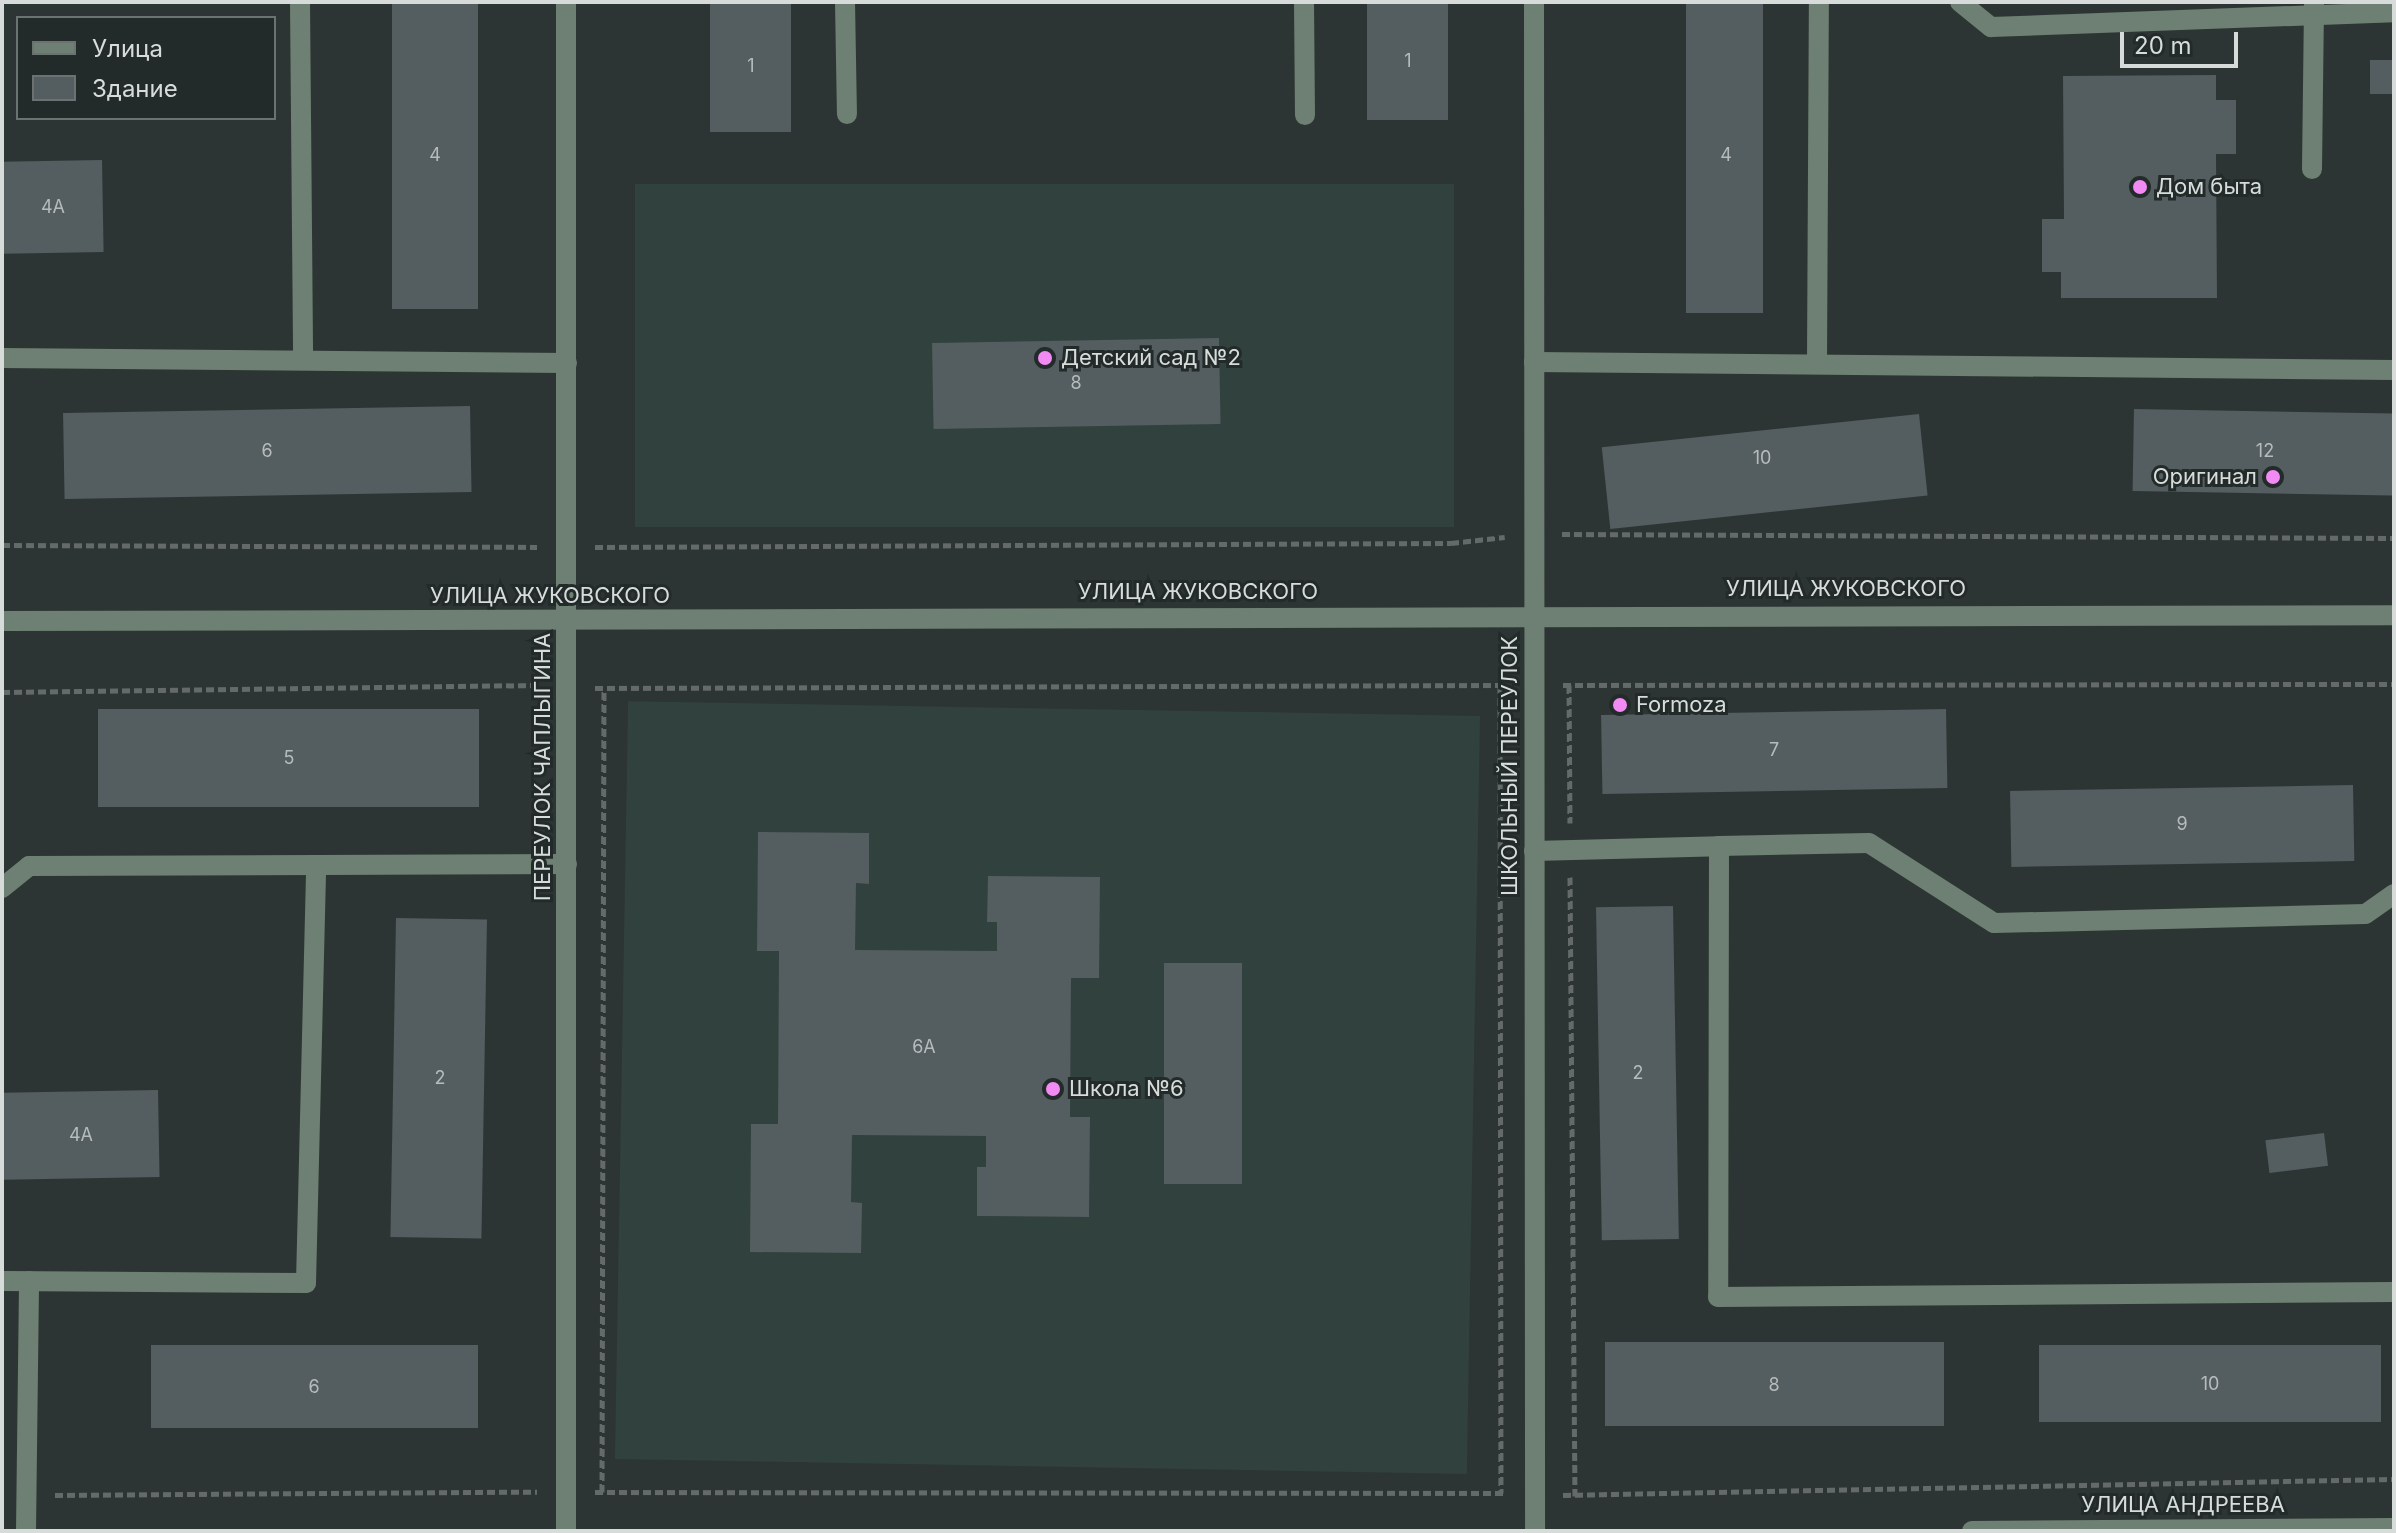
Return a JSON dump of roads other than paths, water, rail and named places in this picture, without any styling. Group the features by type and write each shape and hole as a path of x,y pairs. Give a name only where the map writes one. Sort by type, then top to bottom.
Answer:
{"street":[{"path":"300,2 303,356"},
{"name":"ПЕРЕУЛОК ЧАПЛЫГИНА","path":"566,2 566,1531"},
{"path":"845,2 847,114"},
{"path":"1304,2 1305,115"},
{"name":"ШКОЛЬНЫЙ ПЕРЕУЛОК","path":"1534,2 1535,1531"},
{"path":"1817,361 1819,2"},
{"path":"1960,2 1991,27 2314,8 2394,12"},
{"path":"2312,169 2314,8"},
{"path":"2,358 303,356 567,363"},
{"path":"1534,362 1817,361 2394,370"},
{"name":"УЛИЦА ЖУКОВСКОГО","path":"2,621 1534,614 2394,615"},
{"path":"1534,851 1869,843 1994,923 2365,914 2394,894"},
{"path":"1719,846 1718,1297 2394,1292"},
{"path":"2,888 29,866 567,864"},
{"path":"2,1281 306,1283 316,865"},
{"path":"26,1531 29,1281"},
{"name":"УЛИЦА АНДРЕЕВА","path":"1972,1531 2394,1528"}],"place":[{"name":"Дом быта","path":"2140,187"},
{"name":"Детский сад №2","path":"1045,358"},
{"name":"Оригинал","path":"2273,477"},
{"name":"Formoza","path":"1620,705"},
{"name":"Школа №6","path":"1053,1089"}]}
